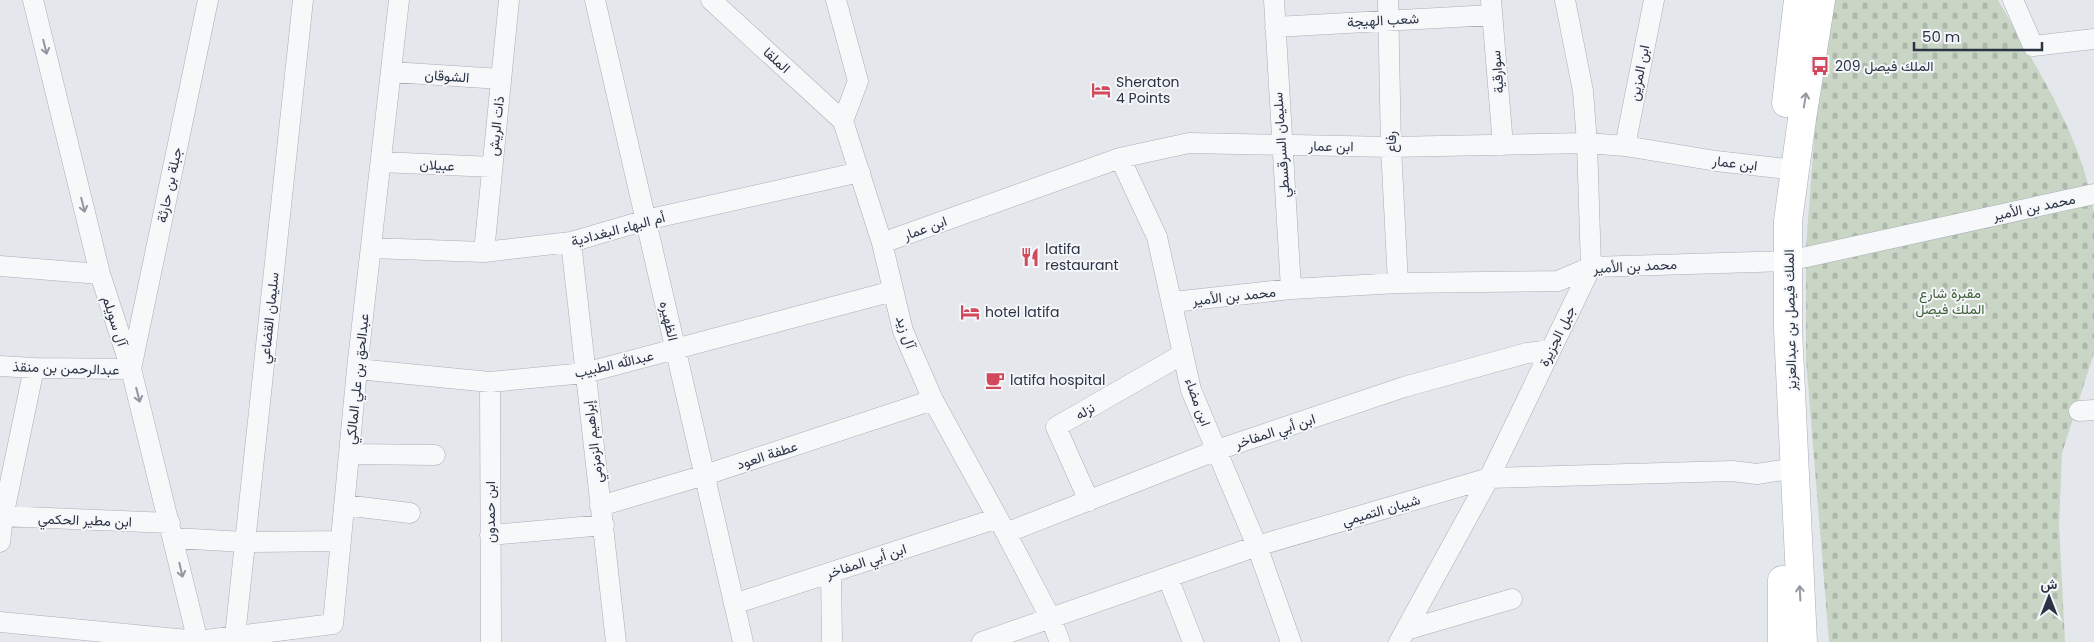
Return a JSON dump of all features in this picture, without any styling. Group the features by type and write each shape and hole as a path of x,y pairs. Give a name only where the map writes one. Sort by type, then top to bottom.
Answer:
{"street":[{"name":"آل سويلم","path":"33,0 100,274 131,369 198,642"},
{"name":"جبلة بن حارثة","path":"131,369 208,0"},
{"name":"سليمان القضاعي","path":"235,636 303,0"},
{"name":"عبدالحق بن علي المالكي","path":"0,622 198,642 332,624 357,369 399,0"},
{"name":"ذات الريش","path":"484,252 509,0"},
{"name":"الظهيره","path":"595,0 743,642"},
{"name":"الملقا","path":"711,0 843,121"},
{"path":"836,0 858,81 843,121"},
{"name":"سليمان السرقسطي","path":"1274,0 1291,290"},
{"name":"رفاع","path":"1388,0 1391,147 1398,283"},
{"name":"جبل الجزيرة","path":"1403,636 1489,478 1590,266 1587,144 1583,91 1565,0"},
{"name":"ابن المزين","path":"1625,146 1654,0"},
{"name":"الملك فيصل بن عبدالعزيز","path":"1798,0 1780,261 1789,470 1803,642"},
{"name":"الملك فيصل بن عبدالعزيز","path":"1787,169 1820,0"},
{"path":"2012,0 2033,46 2094,39"},
{"name":"شعب الهيجة","path":"1275,27 1388,20 1491,7"},
{"name":"سوارقية","path":"1491,7 1503,145"},
{"name":"الشوقان","path":"392,72 501,79"},
{"name":"آل زيد","path":"843,121 882,243 903,331 933,400 1051,619 1060,642"},
{"name":"ابن عمار","path":"882,243 1120,158 1189,144 1391,147 1587,144 1625,146 1716,161 1787,169"},
{"name":"ابن مضاء","path":"1120,158 1158,237 1191,390 1257,546 1291,642"},
{"name":"عبيلان","path":"381,162 492,167"},
{"name":"أم البهاء البغدادية","path":"371,248 484,252 571,242 646,220 860,172"},
{"name":"محمد بن الأمير","path":"1172,302 1291,290 1398,283 1558,281 1590,266 1780,261 2094,194"},
{"name":"إبراهيم الزمزمي","path":"571,242 616,642"},
{"path":"0,266 100,274"},
{"name":"عبدالله الطبيب","path":"357,369 490,382 585,373 893,292"},
{"name":"ابن أبي المفاخر","path":"734,604 831,573 1089,501 1217,450 1404,387 1527,353 1551,350"},
{"name":"نزله","path":"1089,501 1056,427 1183,354"},
{"name":"عبدالرحمن بن منقذ","path":"0,366 131,369"},
{"path":"0,542 2,517 34,368"},
{"name":"ابن حمدون","path":"490,382 491,642"},
{"name":"عطفة العود","path":"490,535 602,516 705,476 933,400"},
{"path":"349,454 435,455"},
{"name":"الملك فيصل بن عبدالعزيز","path":"1782,642 1789,470"},
{"name":"شيبان التميمي","path":"982,642 1257,546 1489,478 1732,471 1758,474 1789,470"},
{"path":"344,505 410,513"},
{"name":"ابن مطير الحكمي","path":"2,517 172,531 246,542 340,541"},
{"path":"831,573 832,642"},
{"path":"1168,578 1194,642"},
{"path":"1403,636 1512,599"}],"green space":[{"name":"مقبرة شارع الملك فيصل","path":"1833,0 1998,0 2042,76 2069,130 2080,157 2094,213 2094,353 2062,453 2059,525 2065,642 1829,642 1806,359 1806,248 1816,114"}],"place":[{"name":"الملك فيصل 209","path":"1820,66"},
{"name":"Sheraton 4 Points","path":"1101,90"},
{"name":"latifa restaurant","path":"1030,257"},
{"name":"hotel latifa","path":"970,312"},
{"name":"latifa hospital","path":"995,380"}]}
